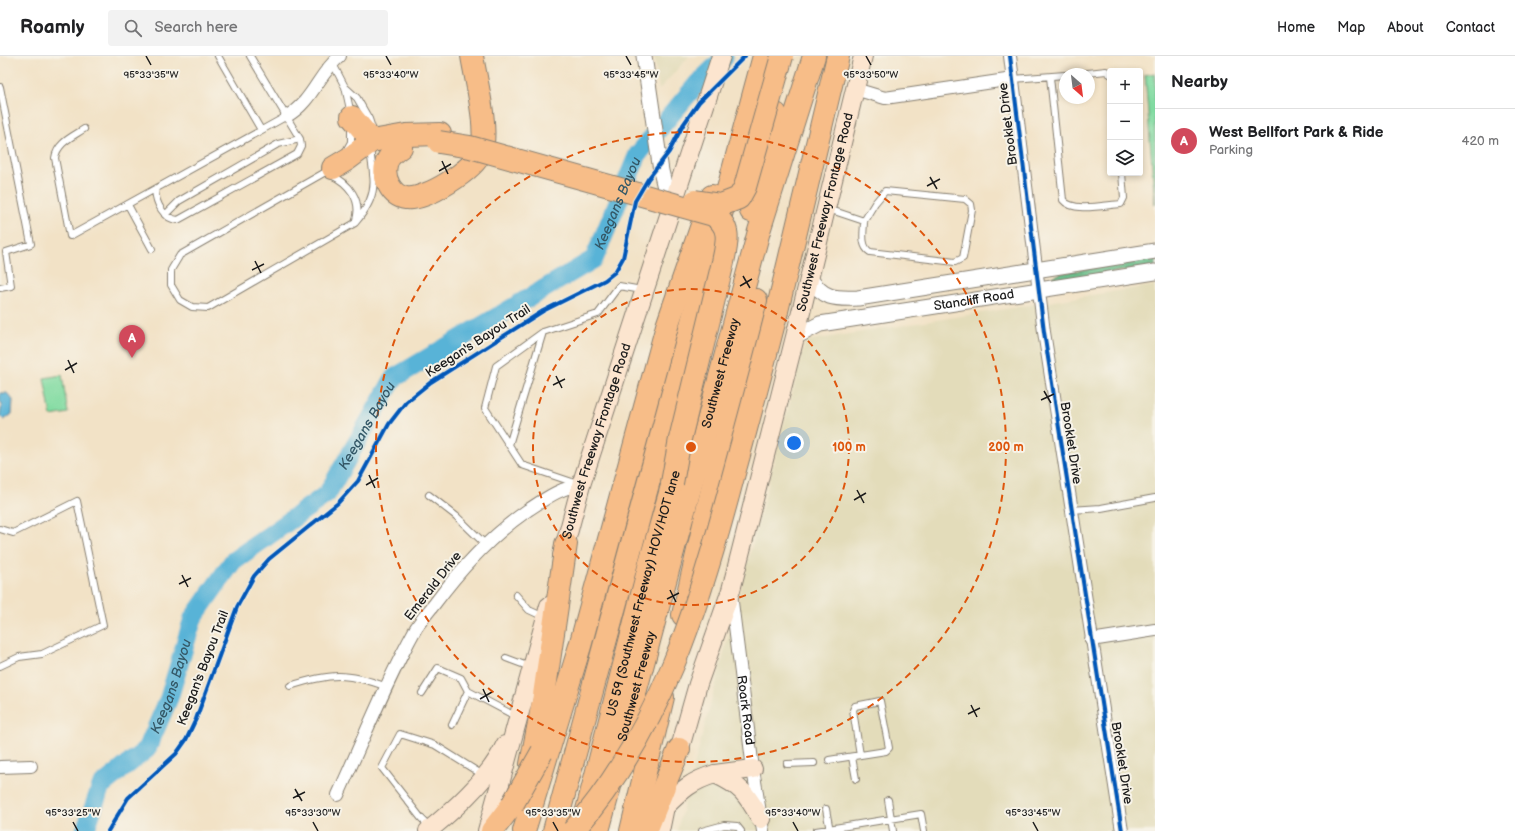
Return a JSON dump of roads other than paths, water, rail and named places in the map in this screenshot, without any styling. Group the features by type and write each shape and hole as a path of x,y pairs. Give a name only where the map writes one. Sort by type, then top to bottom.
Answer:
{"highway":[{"path":"465,56 474,110 482,144"},
{"path":"401,147 394,152 386,164 386,179 396,194 405,198 417,197 431,191 464,172 473,164 481,152 482,119 472,56"},
{"path":"554,831 764,56"},
{"path":"332,168 371,148 406,135 473,139 710,205 728,204 739,198 745,187 782,56"},
{"name":"US 59 (Southwest Freeway) HOV/HOT lane","path":"582,831 650,559 711,356 792,56"},
{"name":"Southwest Freeway","path":"598,831 759,231 814,56"},
{"path":"573,831 606,788 642,732 683,643 722,518 777,311 838,56"},
{"path":"352,117 371,148"},
{"path":"371,148 401,147 439,138 713,215 724,225 727,231 728,240 680,439 672,483"},
{"path":"524,831 571,674 654,372 677,296 715,189 732,175"},
{"path":"631,831 758,293 763,262 759,231"},
{"path":"517,831 543,702 566,544"},
{"path":"492,831 524,786 555,727"},
{"path":"646,831 679,749"}],"main road":[{"name":"Southwest Freeway Frontage Road","path":"487,831 582,485 698,131 721,56"},
{"name":"Southwest Freeway Frontage Road","path":"660,831 679,749 698,684 731,590 795,337 863,56"},
{"path":"430,829 466,797 484,775 502,751 519,712"},
{"path":"665,807 682,789 694,781 715,774 753,769"},
{"path":"715,774 731,781 746,794 762,825"}],"street":[{"name":"Brooklet Drive","path":"1010,56 1035,270 1091,640 1122,831"},
{"path":"287,116 302,105 336,59"},
{"path":"645,60 661,172 671,214"},
{"path":"855,89 885,98 1012,79"},
{"name":"Stancliff Road","path":"809,277 816,289 826,296 838,299 889,293 1155,251"},
{"name":"Stancliff Road","path":"795,337 820,324 1155,272"},
{"path":"889,293 892,312"},
{"name":"Emerald Drive","path":"338,795 387,686 417,627 444,590 485,544 518,517 551,495 568,486 582,485"},
{"name":"Roark Road","path":"731,590 753,769 762,825"},
{"path":"1091,640 1155,630"},
{"path":"0,767 31,766"}],"lane":[{"path":"218,56 261,130"},
{"path":"155,190 156,199 165,215 171,220 178,220 297,154 301,146 300,139 250,56"},
{"path":"336,59 345,87 352,117 351,142 345,152 332,168 180,255 170,270 171,285 180,300 192,307 208,308 355,223 367,209 373,193 371,148 372,128 369,119 357,98 345,87"},
{"path":"1095,72 1107,72"},
{"path":"1012,79 1059,76"},
{"path":"1050,77 1063,200 1067,205 1075,207 1121,204 1124,198 1122,176"},
{"path":"0,87 31,244 6,252 11,286 0,288"},
{"path":"84,129 62,143 56,151 55,158 70,236 287,116"},
{"path":"165,215 179,201 278,144 300,139"},
{"path":"332,168 330,175 346,184 357,203 358,213 355,223"},
{"path":"885,191 965,199 971,204 972,210 963,258 955,262 870,252 866,250 864,243 864,221 875,203 885,191"},
{"path":"128,205 152,249"},
{"path":"826,208 864,221"},
{"path":"582,485 522,466 485,408 496,366 543,332 598,314 620,286 645,291"},
{"path":"509,445 543,332"},
{"path":"429,495 456,516 485,544"},
{"path":"1071,510 1101,508 1155,498"},
{"path":"0,529 13,533 77,501 103,625 42,654 19,657 0,666"},
{"path":"516,595 529,610 546,618"},
{"path":"506,658 532,668"},
{"path":"422,693 438,668 461,678 468,691 519,712"},
{"path":"290,686 318,677 351,676 387,686"},
{"path":"452,725 468,691"},
{"path":"829,760 886,751 889,748 880,702 855,706 853,710 860,755"},
{"path":"430,829 382,768 400,734 436,745 484,775"},
{"path":"852,756 856,779"},
{"path":"787,764 814,763"},
{"path":"888,800 894,831"},
{"path":"826,809 830,830"},
{"path":"816,831 859,828 892,819 921,814 924,831"},
{"path":"702,831 724,825 737,826 741,831"}],"water":[{"path":"0,393 7,393 13,400 12,414 4,420 0,416 2,404 0,402"}],"waterway":[{"name":"Keegans Bayou","path":"85,831 101,786 147,749 169,698 193,618 233,561 327,494 394,378 594,259 638,154 697,84 724,58"}],"place":[{"name":"West Bellfort Park & Ride","path":"132,358"}]}
